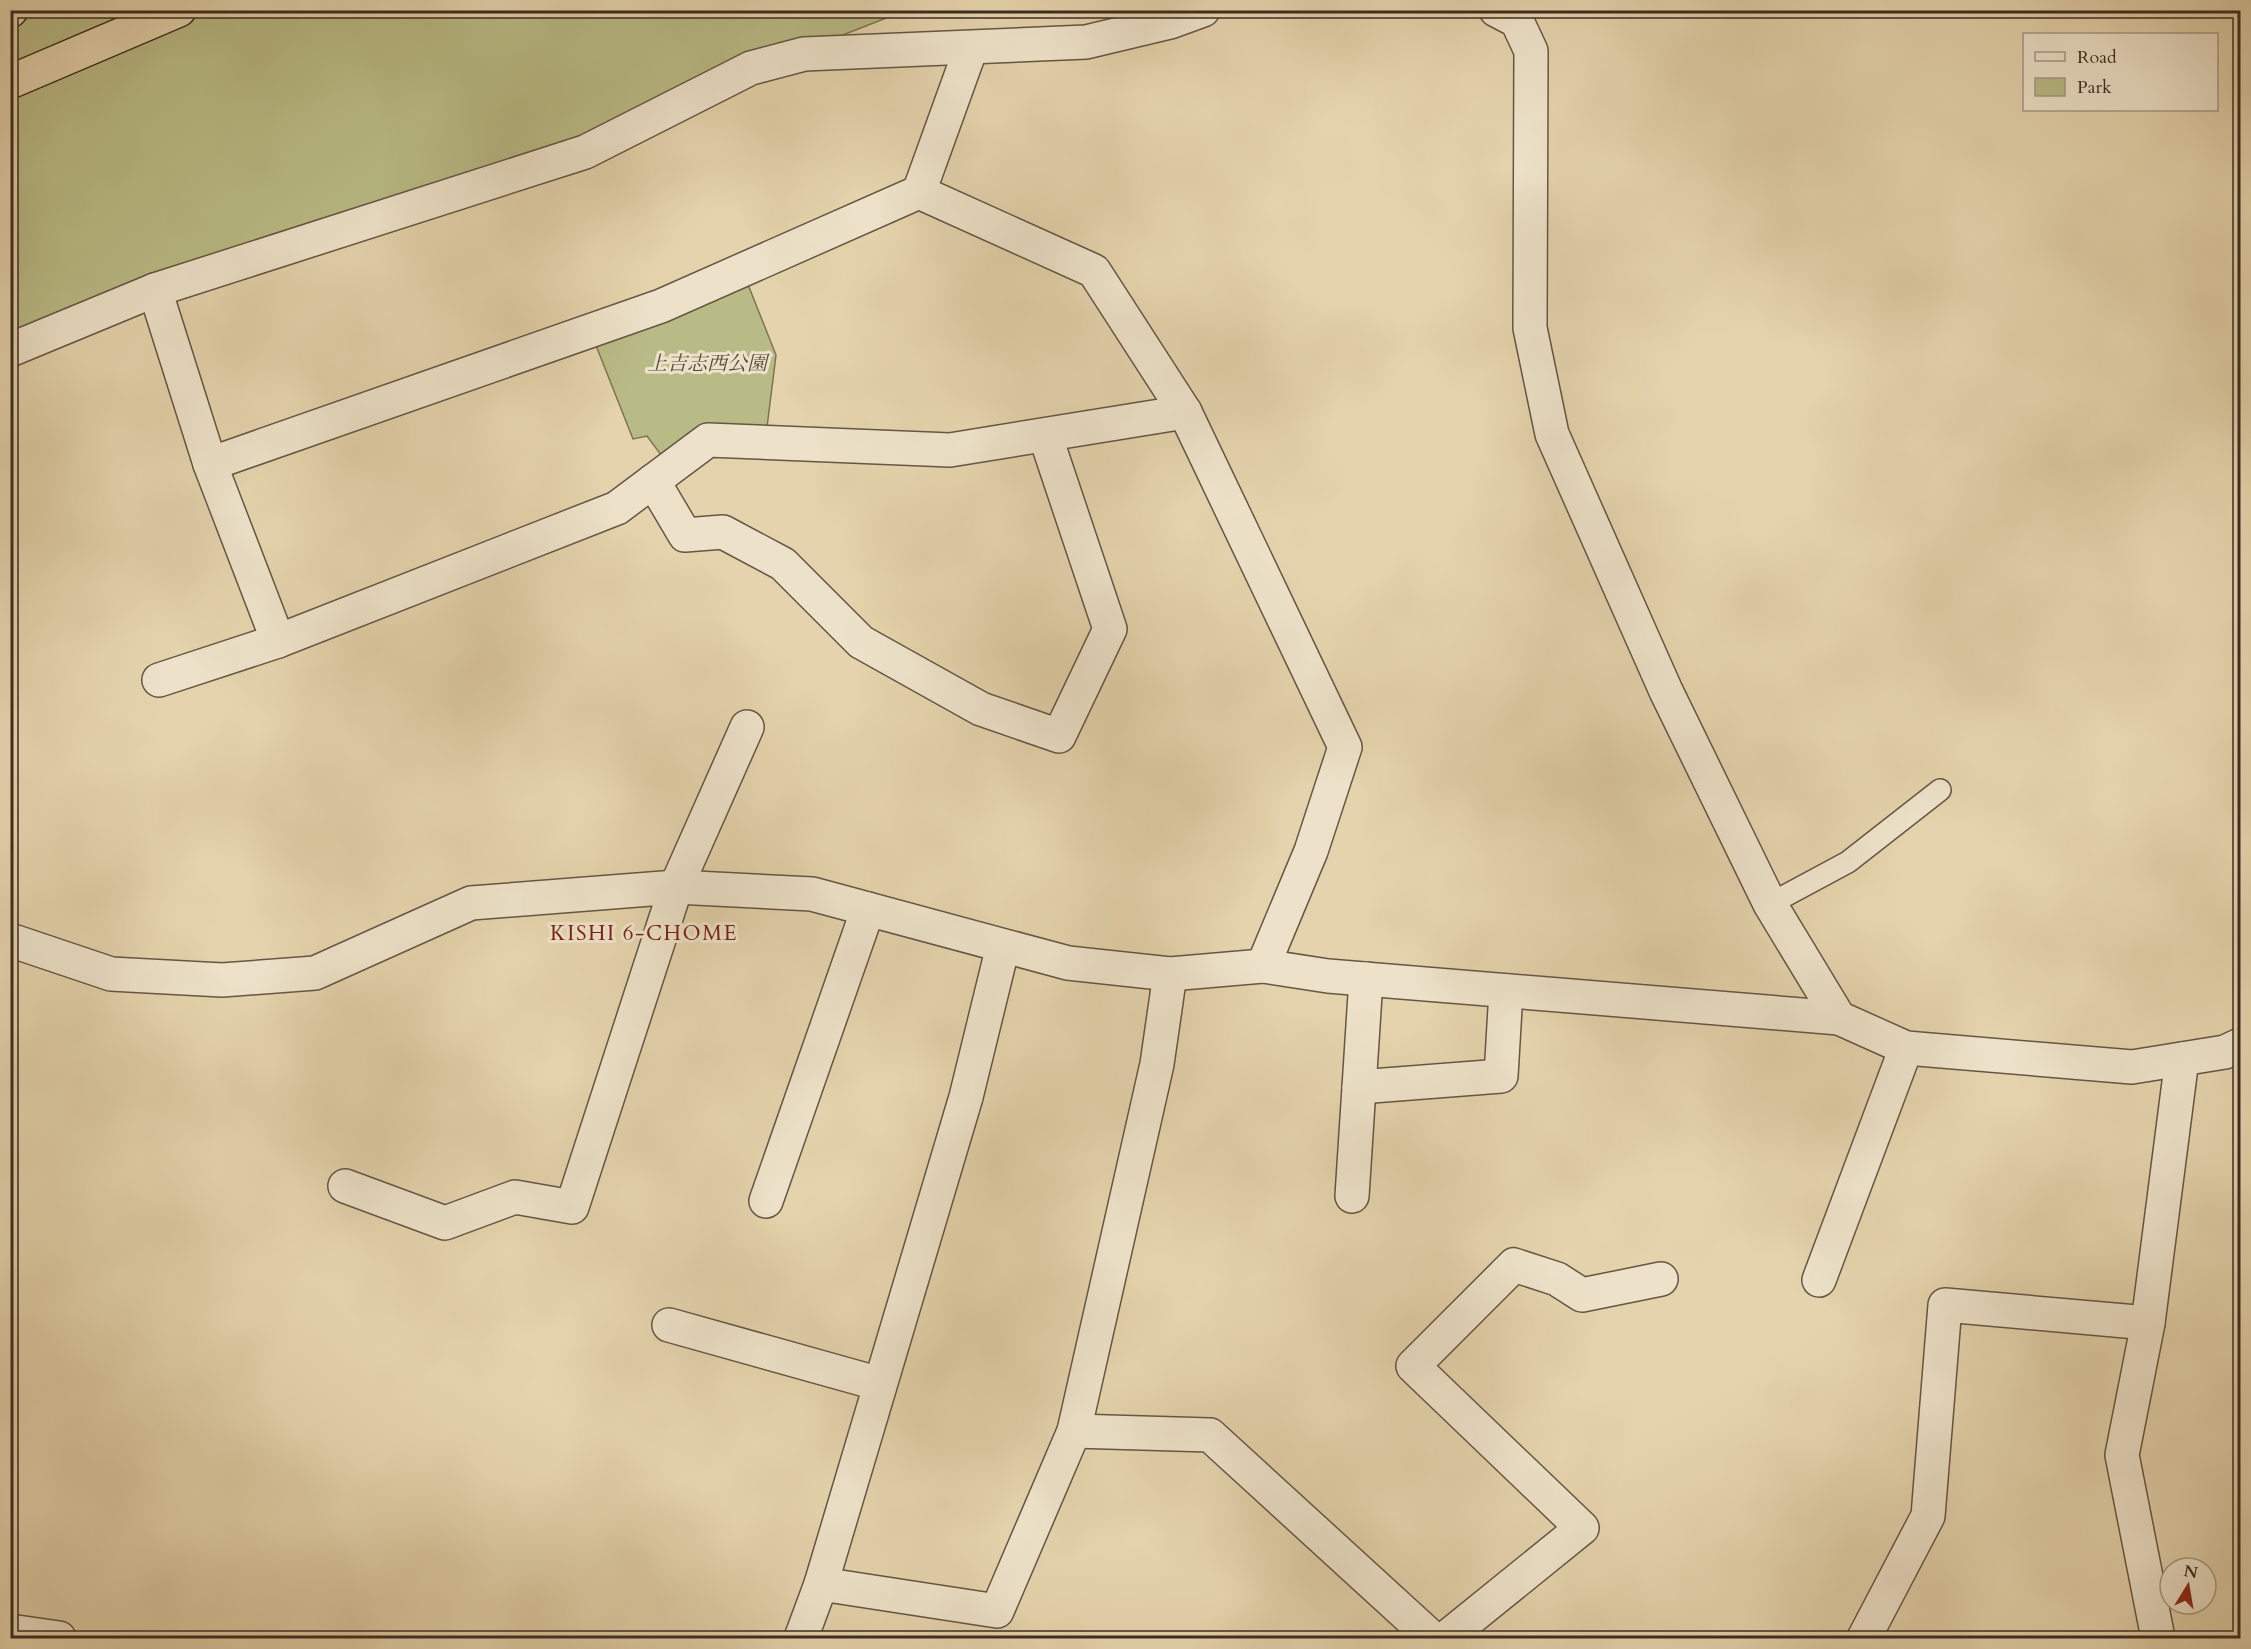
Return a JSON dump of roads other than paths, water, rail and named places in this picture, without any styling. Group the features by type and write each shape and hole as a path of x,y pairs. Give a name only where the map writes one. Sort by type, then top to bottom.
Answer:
{"highway":[{"path":"10,82 179,10"}],"street":[{"path":"10,350 155,290 585,152 751,68 804,54 1086,42 1170,22 1203,10"},
{"path":"1496,10 1516,21 1530,51 1530,328 1552,434 1666,691 1770,903 1839,1018"},
{"path":"210,464 661,306 919,192 971,48"},
{"path":"919,192 1094,271 1185,412 1345,747 1311,851 1263,966"},
{"path":"155,290 210,464 278,641"},
{"path":"159,680 278,641 617,508 708,440 950,450 1185,412"},
{"path":"653,480 684,535 723,532 783,564 861,642 981,709 1059,736 1110,629 1045,435"},
{"path":"345,1186 445,1222 515,1197 572,1207 676,886 747,727"},
{"path":"10,940 111,974 222,980 315,973 471,903 676,886 812,894 1068,963 1170,974 1263,966 1366,979 1839,1018 1906,1048 2132,1067 2225,1052 2241,1045"},
{"path":"766,1200 868,909"},
{"path":"801,1638 821,1584 966,1097 1003,945"},
{"path":"821,1584 997,1611 1074,1431 1157,1064 1170,974"},
{"path":"1352,1196 1366,979"},
{"path":"1359,1088 1501,1076 1506,991"},
{"path":"1819,1281 1906,1048"},
{"path":"2158,1638 2122,1455 2148,1323 2182,1059"},
{"path":"1446,1638 1582,1528 1413,1366 1514,1265 1557,1279 1582,1295 1661,1279"},
{"path":"1864,1638 1928,1516 1945,1305 2148,1323"},
{"path":"669,1325 880,1384"},
{"path":"1074,1431 1210,1435 1432,1638"},
{"path":"10,1631 59,1638"}],"lane":[{"path":"1770,903 1848,862 1940,790"}],"district":[{"name":"KISHI 6-CHOME","path":"644,933"}],"park label":[{"name":"上吉志西公園","path":"707,363"}]}
